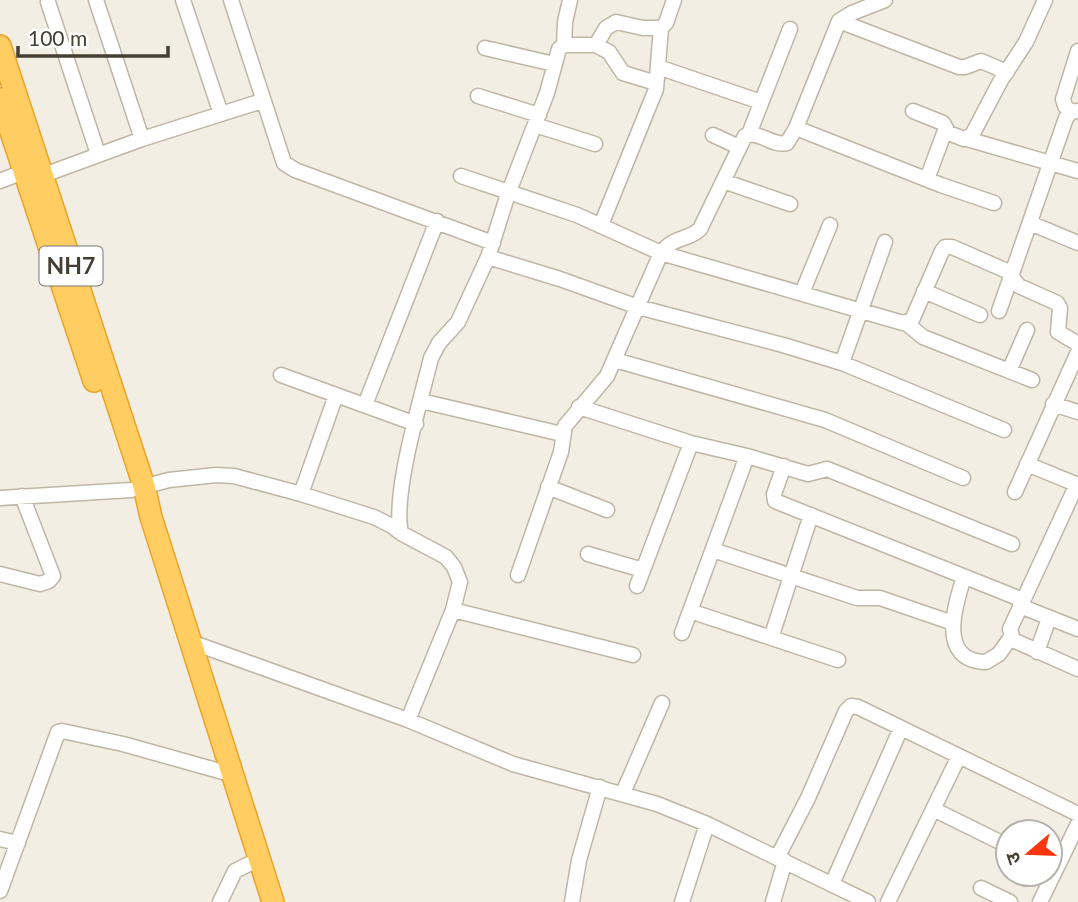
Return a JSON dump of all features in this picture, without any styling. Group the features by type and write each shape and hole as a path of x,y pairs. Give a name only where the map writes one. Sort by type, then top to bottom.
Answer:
{"highway":[{"name":"NH7","path":"0,46 32,174 172,597 263,902"},
{"name":"NH7","path":"0,99 32,174"},
{"name":"NH7","path":"172,597 191,642 273,902"}],"street":[{"path":"96,0 142,139"},
{"path":"183,0 221,114"},
{"path":"231,0 281,157 288,167 493,243"},
{"path":"565,45 565,22 570,0"},
{"path":"601,225 632,151 656,83 661,28 666,23 674,0"},
{"path":"749,134 783,145 787,143 796,128 839,21 885,0"},
{"path":"967,139 1026,42 1045,0"},
{"path":"48,2 98,155"},
{"path":"839,21 962,68 981,61 1007,72"},
{"path":"596,45 606,27 615,22 643,28 661,28"},
{"path":"518,576 561,452 562,434 570,418 602,382 615,360 661,253 675,240 693,235 700,229 739,147 749,134 790,29"},
{"path":"401,533 398,521 406,465 435,349 458,322 488,257 508,194 547,93 556,53 565,45 596,45 609,52 623,73 656,83"},
{"path":"485,48 554,64"},
{"path":"1075,111 1065,106 1063,99 1078,51"},
{"path":"658,66 761,102"},
{"path":"478,96 596,144"},
{"path":"0,181 98,155 262,100"},
{"path":"913,111 946,125 946,132 927,179"},
{"path":"999,311 1068,115 1075,111"},
{"path":"796,128 994,203"},
{"path":"946,132 1078,171"},
{"path":"713,135 739,147"},
{"path":"461,176 601,225 661,253 906,323 923,337 1032,380"},
{"path":"723,181 790,204"},
{"path":"365,405 437,221"},
{"path":"1030,223 1078,243"},
{"path":"802,293 830,225"},
{"path":"842,363 885,242"},
{"path":"906,323 912,320 942,251 948,246 1011,274 1019,286 1059,305 1058,332 1078,344"},
{"path":"488,257 638,307 842,363 1004,430"},
{"path":"924,291 980,315"},
{"path":"1009,371 1027,330"},
{"path":"1015,492 1078,352"},
{"path":"615,360 825,420 962,478"},
{"path":"281,375 416,424"},
{"path":"301,494 336,395"},
{"path":"421,401 562,434"},
{"path":"1054,404 1078,412"},
{"path":"579,407 691,443 808,474 827,469 1012,544"},
{"path":"637,586 691,443"},
{"path":"682,633 747,456"},
{"path":"1027,464 1077,484 1010,629 1011,637 1017,643 1078,669"},
{"path":"784,466 774,499 964,577 1078,629"},
{"path":"0,498 137,488 169,480 216,475 234,476 374,517 392,526 446,557 460,582 453,610 408,720"},
{"path":"548,487 607,510"},
{"path":"0,575 40,584 49,581 53,576 22,496"},
{"path":"771,638 811,515"},
{"path":"713,550 857,598 880,598 953,623"},
{"path":"588,554 643,570"},
{"path":"964,577 954,610 953,635 958,647 970,658 980,662 993,659 1011,637"},
{"path":"453,610 633,655"},
{"path":"690,611 838,660"},
{"path":"1037,652 1049,618"},
{"path":"191,642 408,720 513,764 643,798 707,824 868,902"},
{"path":"623,793 662,703"},
{"path":"774,902 781,859 848,707 858,707 1078,814"},
{"path":"831,884 901,728"},
{"path":"0,891 56,735 61,731 123,744 223,772"},
{"path":"888,902 959,756"},
{"path":"572,902 579,860 600,787"},
{"path":"933,809 994,839"},
{"path":"682,902 707,824"},
{"path":"1064,849 1078,824"},
{"path":"0,839 18,843"},
{"path":"220,902 235,871 251,863"},
{"path":"981,888 1010,902"}]}
